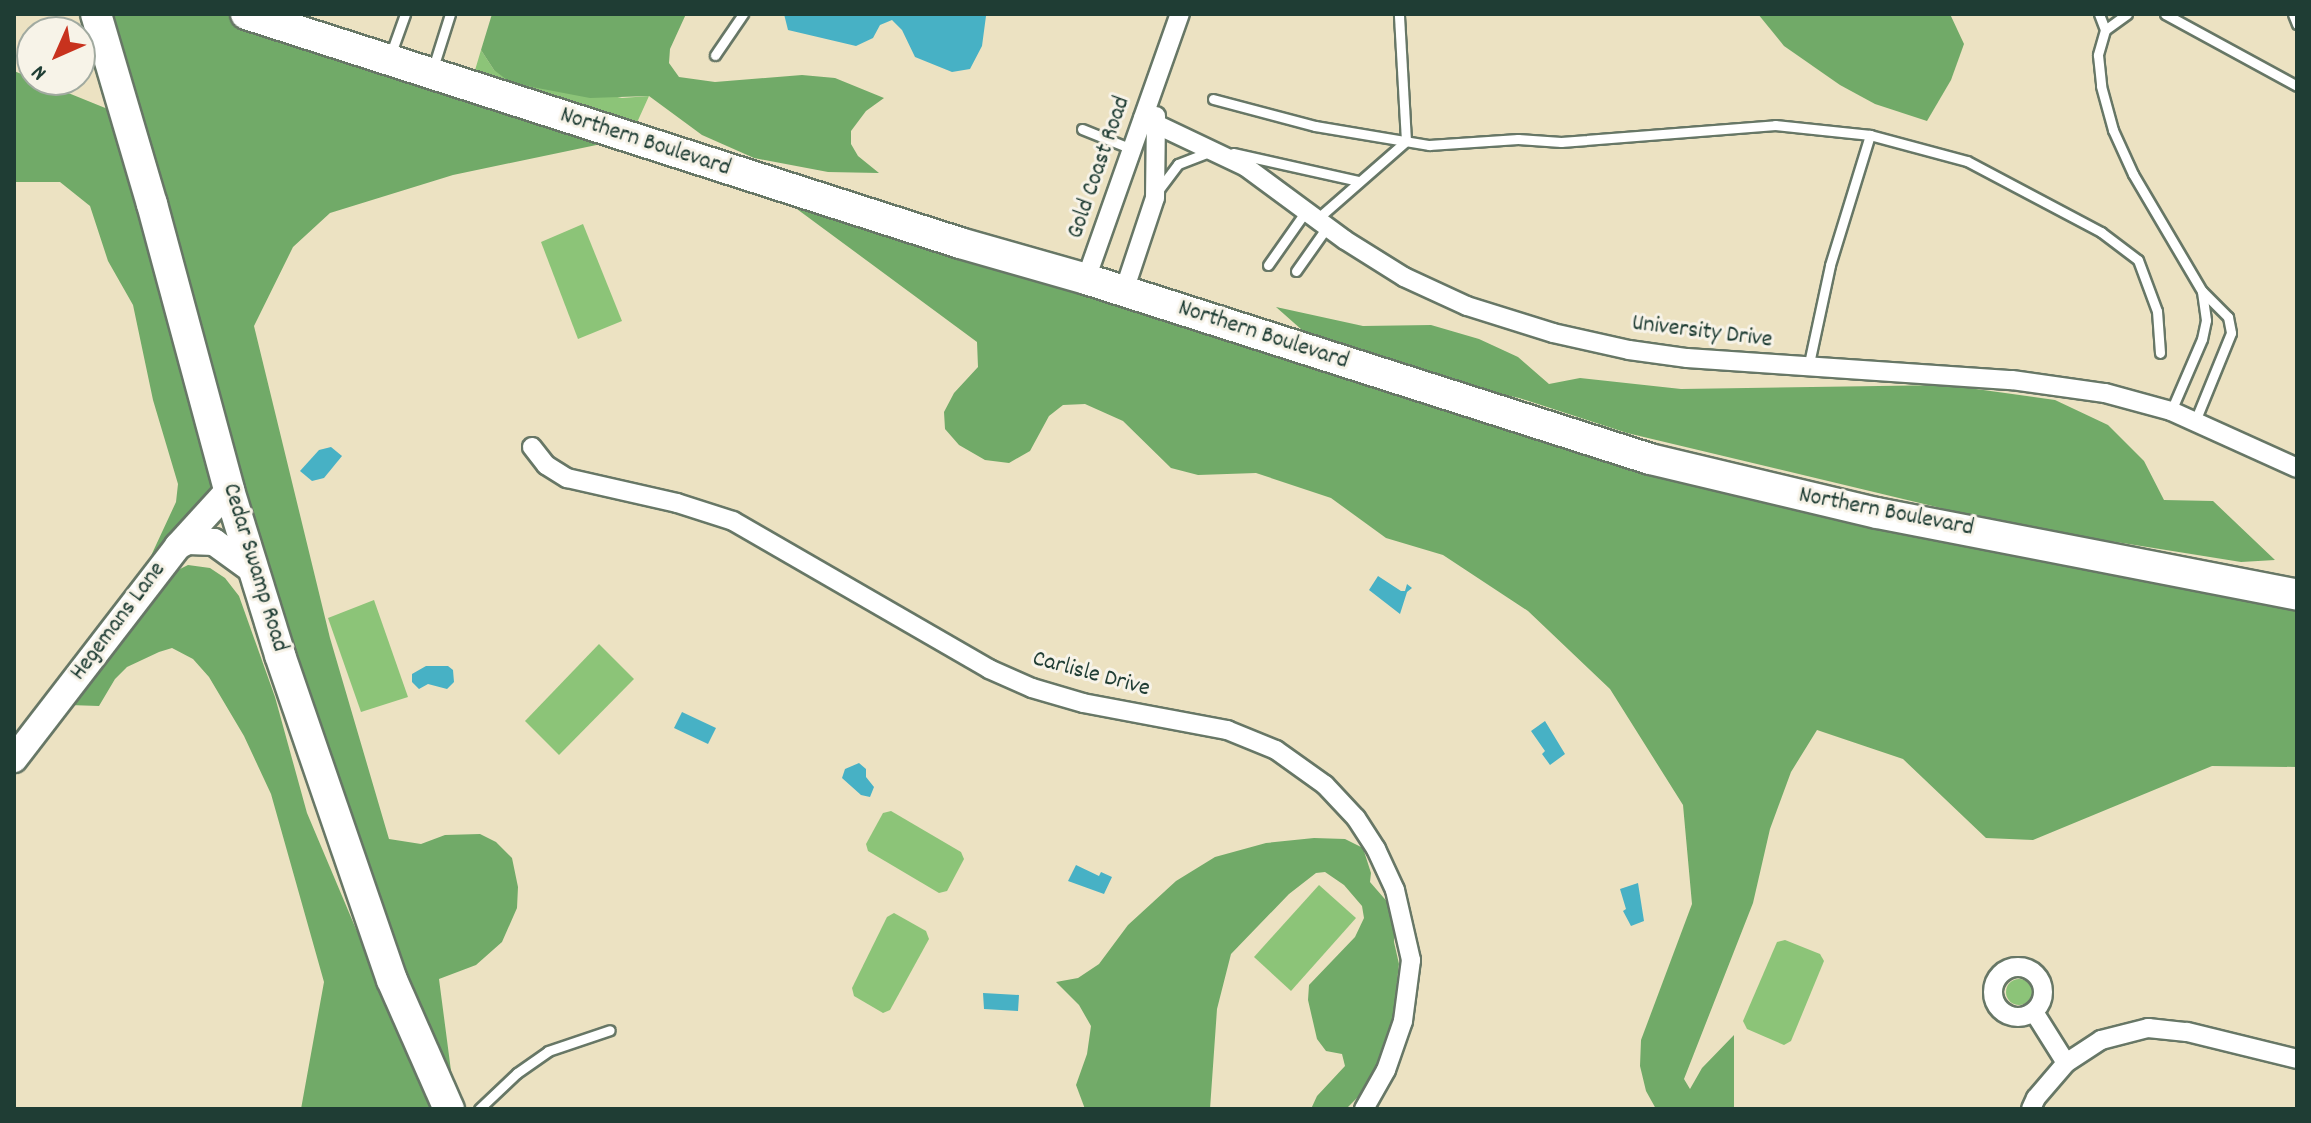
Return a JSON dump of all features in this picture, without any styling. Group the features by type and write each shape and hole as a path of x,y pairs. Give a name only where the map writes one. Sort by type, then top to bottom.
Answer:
{"main road":[{"name":"Cedar Swamp Road","path":"96,14 254,571 392,980 449,1109"},
{"name":"Northern Boulevard","path":"246,14 960,243 1086,279 1650,459 1877,513 2297,595"}],"street":[{"name":"Gold Coast Road","path":"1124,291 1155,198 1150,121 1158,73 1180,14"},
{"name":"Gold Coast Road","path":"1086,279 1132,149 1150,121"},
{"name":"University Drive","path":"1150,121 1246,167 1404,277 1467,306 1553,333 1673,356 1808,368 2012,380 2105,393 2171,411 2297,468"},
{"name":"Carlisle Drive","path":"532,447 546,465 567,478 677,503 733,521 989,669 1032,688 1083,703 1227,730 1276,750 1325,785 1356,818 1376,849 1395,890 1411,960 1403,1021 1386,1070 1364,1109"},
{"name":"Hegemans Lane","path":"14,759 178,546 229,490"},
{"path":"178,546 188,541 214,542 254,571"},
{"path":"2034,1012 2066,1063"},
{"path":"2031,1109 2036,1098 2066,1063 2101,1040 2148,1028 2187,1032 2297,1059"}],"lane":[{"path":"388,61 405,14"},
{"path":"431,74 450,14"},
{"path":"715,55 743,14"},
{"path":"1399,14 1406,141"},
{"path":"2099,14 2105,30 2098,55 2101,86 2113,130 2133,174 2202,291 2228,317 2231,333 2195,421"},
{"path":"2105,30 2127,14"},
{"path":"2165,14 2297,86"},
{"path":"2293,14 2297,24"},
{"path":"1213,99 1315,126 1429,145 1518,139 1561,142 1775,125 1870,135 1967,161 2101,232 2138,260 2157,311 2160,353"},
{"path":"1082,129 1132,149"},
{"path":"1808,368 1830,265 1870,135"},
{"path":"1268,265 1406,141"},
{"path":"1155,198 1178,164 1209,148 1358,181"},
{"path":"1296,271 1317,219"},
{"path":"2171,411 2202,339 2206,320 2202,291"},
{"path":"479,1109 517,1073 548,1051 610,1030"}],"green space":[{"path":"96,14 246,14 630,138 453,175 330,213 293,247 254,326 330,638 389,839 421,844 445,835 480,834 496,842 512,858 518,887 517,908 502,942 476,965 439,979 456,1109 449,1109 232,498 166,576 188,565 210,568 225,578 239,596 275,697 307,813 432,1109 301,1109 324,982 271,794 244,736 209,677 193,659 172,648 159,652 127,667 115,679 99,706 69,705 143,573 176,502 178,484 153,400 133,305 108,261 90,206 60,182 14,182 14,71 16,96 76,96 125,116"},
{"path":"492,14 686,14 670,49 669,63 679,77 715,82 802,75 835,78 884,98 866,111 851,131 851,144 858,156 879,173 828,172 754,158 702,135 649,96 590,98 511,83 494,70 481,50"},
{"path":"1758,14 1950,14 1964,44 1951,80 1927,121 1875,104 1840,85 1784,46"},
{"path":"481,50 494,70 622,98 649,96 630,138 470,87"},
{"path":"755,178 1550,429 2297,595 2297,767 2212,766 2033,840 1986,838 1903,759 1817,730 1791,772 1770,829 1753,903 1684,1079 1690,1089 1702,1068 1734,1035 1734,1109 1656,1109 1646,1091 1640,1066 1641,1040 1692,904 1683,805 1610,689 1528,611 1443,555 1386,538 1331,498 1256,473 1198,475 1171,468 1123,421 1085,404 1063,405 1049,416 1030,451 1009,463 985,460 959,445 945,429 944,412 954,393 978,367 977,342"},
{"path":"583,224 622,321 578,339 541,242"},
{"path":"1276,307 1363,326 1431,325 1479,339 1518,357 1549,384 1580,378 1681,389 1947,385 2055,400 2108,425 2144,461 2164,500 2213,501 2275,560 2241,562 2016,526 1627,433 1519,398 1437,380 1350,353 1302,330"},
{"path":"374,600 408,697 361,712 328,618"},
{"path":"599,644 634,679 559,755 525,721"},
{"path":"891,811 961,852 964,859 947,891 939,893 868,851 866,844 883,813"},
{"path":"1314,838 1345,839 1363,848 1371,873 1370,882 1390,905 1399,964 1392,1026 1369,1086 1346,1109 1311,1109 1317,1096 1345,1066 1342,1054 1326,1051 1317,1039 1308,1000 1309,985 1355,937 1364,918 1362,906 1344,885 1325,872 1316,873 1289,894 1231,954 1217,1009 1210,1109 1085,1109 1076,1085 1087,1054 1091,1026 1079,1005 1056,982 1078,978 1099,964 1128,925 1176,881 1215,857 1266,843"},
{"path":"1319,885 1356,918 1291,991 1254,957"},
{"path":"894,913 926,931 929,939 890,1010 883,1013 854,996 852,988 887,917"},
{"path":"1785,940 1820,954 1824,961 1791,1041 1784,1045 1747,1029 1743,1021 1777,942"},
{"path":"2019,979 2028,983 2032,992 2028,1001 2019,1005 2010,1001 2006,992 2010,983"}],"water":[{"path":"784,14 986,16 982,46 970,69 952,72 915,57 902,30 892,20 880,25 873,38 856,46 788,30"},
{"path":"331,447 342,456 324,478 312,481 300,471 319,450"},
{"path":"1378,576 1401,591 1405,591 1407,584 1412,588 1407,592 1400,614 1369,590"},
{"path":"426,666 448,666 453,670 454,682 447,689 428,684 419,689 412,682 412,674"},
{"path":"682,712 716,728 708,744 674,728"},
{"path":"1545,721 1565,754 1550,765 1542,754 1545,751 1531,731"},
{"path":"859,763 866,769 866,777 874,787 870,797 861,795 842,778 845,769"},
{"path":"1076,865 1099,876 1101,872 1112,877 1104,894 1068,881"},
{"path":"1638,883 1644,921 1631,926 1623,911 1626,909 1620,889"},
{"path":"983,993 1019,995 1018,1011 984,1009"}]}
